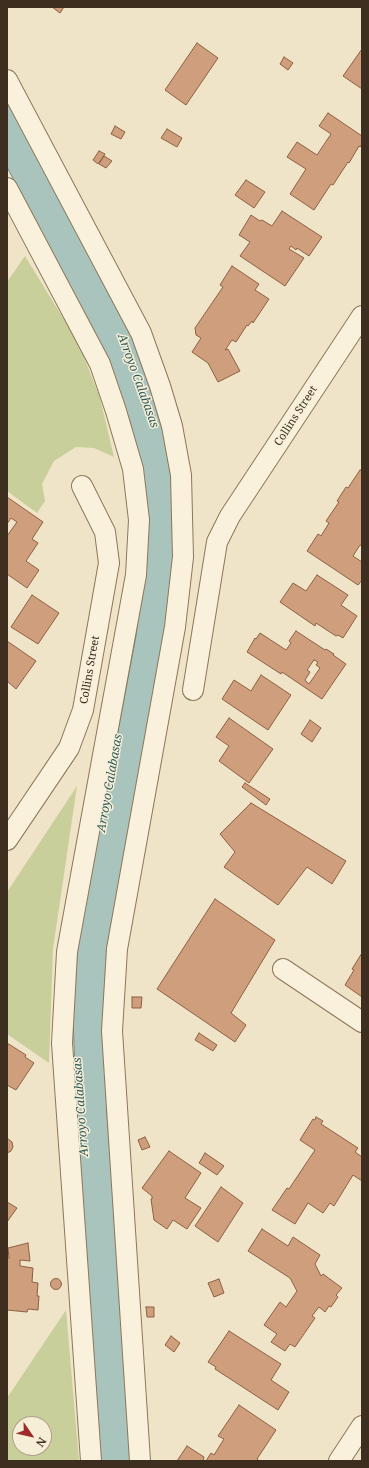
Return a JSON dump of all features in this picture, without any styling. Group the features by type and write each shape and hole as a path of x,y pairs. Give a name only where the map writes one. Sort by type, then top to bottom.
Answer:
{"street":[{"path":"7,80 141,333 160,386 172,426 180,475 183,557 175,628 116,949 112,1031 140,1461"},
{"path":"7,188 100,364 133,469 138,520 136,575 67,952 65,974 62,1042 91,1461"},
{"name":"Collins Street","path":"193,690 217,542 230,516 362,316"},
{"name":"Collins Street","path":"7,840 69,748 83,710 109,562 105,532 82,486"},
{"path":"283,969 362,1022"},
{"path":"340,1461 362,1426"}],"green space":[{"path":"25,256 79,344 100,398 114,457 94,448 76,447 54,461 42,484 45,501 37,513 7,491 7,282"},
{"path":"77,786 53,949 49,1063 7,1034 7,892"},
{"path":"66,1310 79,1461 7,1461 7,1398"}],"water":[{"name":"Arroyo Calabasas","path":"7,98 132,335 162,413 173,480 177,560 104,1018 107,1114 133,1461 100,1461 79,1160 73,1020 78,941 136,636 144,556 143,493 131,425 109,360 7,167"}],"building":[{"path":"52,7 64,7 60,13"},
{"path":"197,43 218,58 186,105 165,90"},
{"path":"362,49 362,89 343,76"},
{"path":"284,57 293,63 288,70 280,64"},
{"path":"328,113 362,136 362,144 360,147 359,146 333,185 331,184 314,210 290,194 306,169 287,157 297,142 317,155 331,134 319,126"},
{"path":"115,126 125,132 121,139 111,134"},
{"path":"167,129 182,138 177,147 161,138"},
{"path":"99,151 105,154 98,164 93,160"},
{"path":"104,156 112,161 106,168 99,164"},
{"path":"246,180 265,192 254,208 235,195"},
{"path":"282,211 322,237 309,256 291,246 289,249 304,258 285,286 240,256 250,242 239,235 251,215 272,226"},
{"path":"232,266 259,284 255,290 269,299 253,323 252,321 248,326 247,325 236,342 232,340 225,350 228,349 240,371 218,382 208,363 192,352 201,338 196,335 195,328 223,287 220,285"},
{"path":"360,470 362,471 362,546 360,545 353,556 362,562 362,580 358,585 307,551 318,534 321,536 329,523 326,521 339,502 337,501"},
{"path":"7,497 43,522 32,539 38,543 26,561 39,570 27,588 7,574 7,536 17,522 11,518 7,524"},
{"path":"317,575 348,595 341,605 357,616 343,638 338,635 336,636 316,623 315,626 280,602 293,583 306,591"},
{"path":"32,595 59,613 38,644 11,627"},
{"path":"296,631 325,650 326,649 334,654 333,655 346,664 322,699 282,672 281,674 247,652 255,638 256,639 260,633 286,650 291,643 289,641","holes":["314,660 318,662 316,665 320,668 309,684 305,680 310,672 307,670"]},
{"path":"7,641 36,661 16,689 7,681"},
{"path":"261,675 291,695 268,730 222,699 234,680 251,691"},
{"path":"229,718 273,749 249,783 219,761 229,746 216,737"},
{"path":"310,720 321,728 312,742 301,734"},
{"path":"245,783 270,799 266,805 242,787"},
{"path":"251,803 346,861 332,884 307,867 278,905 224,867 235,852 220,834"},
{"path":"215,899 275,940 231,1013 246,1025 235,1042 157,989"},
{"path":"362,953 362,997 345,985 354,970 352,969"},
{"path":"132,997 142,997 141,1008 132,1008"},
{"path":"199,1033 217,1045 213,1051 195,1040"},
{"path":"7,1043 26,1055 25,1057 34,1063 16,1090 7,1085"},
{"path":"316,1117 323,1121 321,1124 358,1148 355,1152 362,1157 362,1181 353,1175 334,1206 330,1203 323,1213 308,1203 295,1224 272,1210 287,1188 289,1189 315,1150 300,1140 313,1119 315,1120"},
{"path":"145,1137 150,1147 142,1150 138,1140"},
{"path":"7,1138 12,1142 13,1147 11,1151 7,1153"},
{"path":"169,1151 201,1173 185,1198 201,1208 187,1229 173,1220 167,1229 154,1220 151,1199 152,1196 142,1188"},
{"path":"205,1153 224,1166 217,1175 199,1163"},
{"path":"221,1187 243,1203 218,1242 195,1226"},
{"path":"7,1202 17,1208 7,1222"},
{"path":"262,1229 288,1246 293,1237 320,1255 315,1264 321,1276 323,1274 342,1288 336,1295 338,1297 331,1307 329,1306 325,1312 319,1307 312,1316 315,1318 295,1347 290,1344 285,1351 271,1342 277,1334 264,1325 280,1302 286,1307 297,1291 290,1278 248,1251"},
{"path":"28,1243 30,1261 20,1260 20,1266 33,1268 32,1282 38,1283 38,1310 28,1309 27,1312 7,1310 8,1248"},
{"path":"56,1278 60,1280 62,1284 60,1288 56,1290 52,1288 50,1284 52,1280"},
{"path":"219,1279 224,1293 214,1297 208,1283"},
{"path":"146,1307 154,1307 154,1317 147,1317"},
{"path":"229,1331 281,1364 271,1380 289,1392 278,1410 215,1369 216,1367 208,1362"},
{"path":"171,1336 180,1343 174,1352 165,1345"},
{"path":"239,1405 276,1430 257,1461 206,1461 211,1453 214,1455 224,1439 218,1436"},
{"path":"187,1446 204,1457 203,1461 177,1461"}]}
